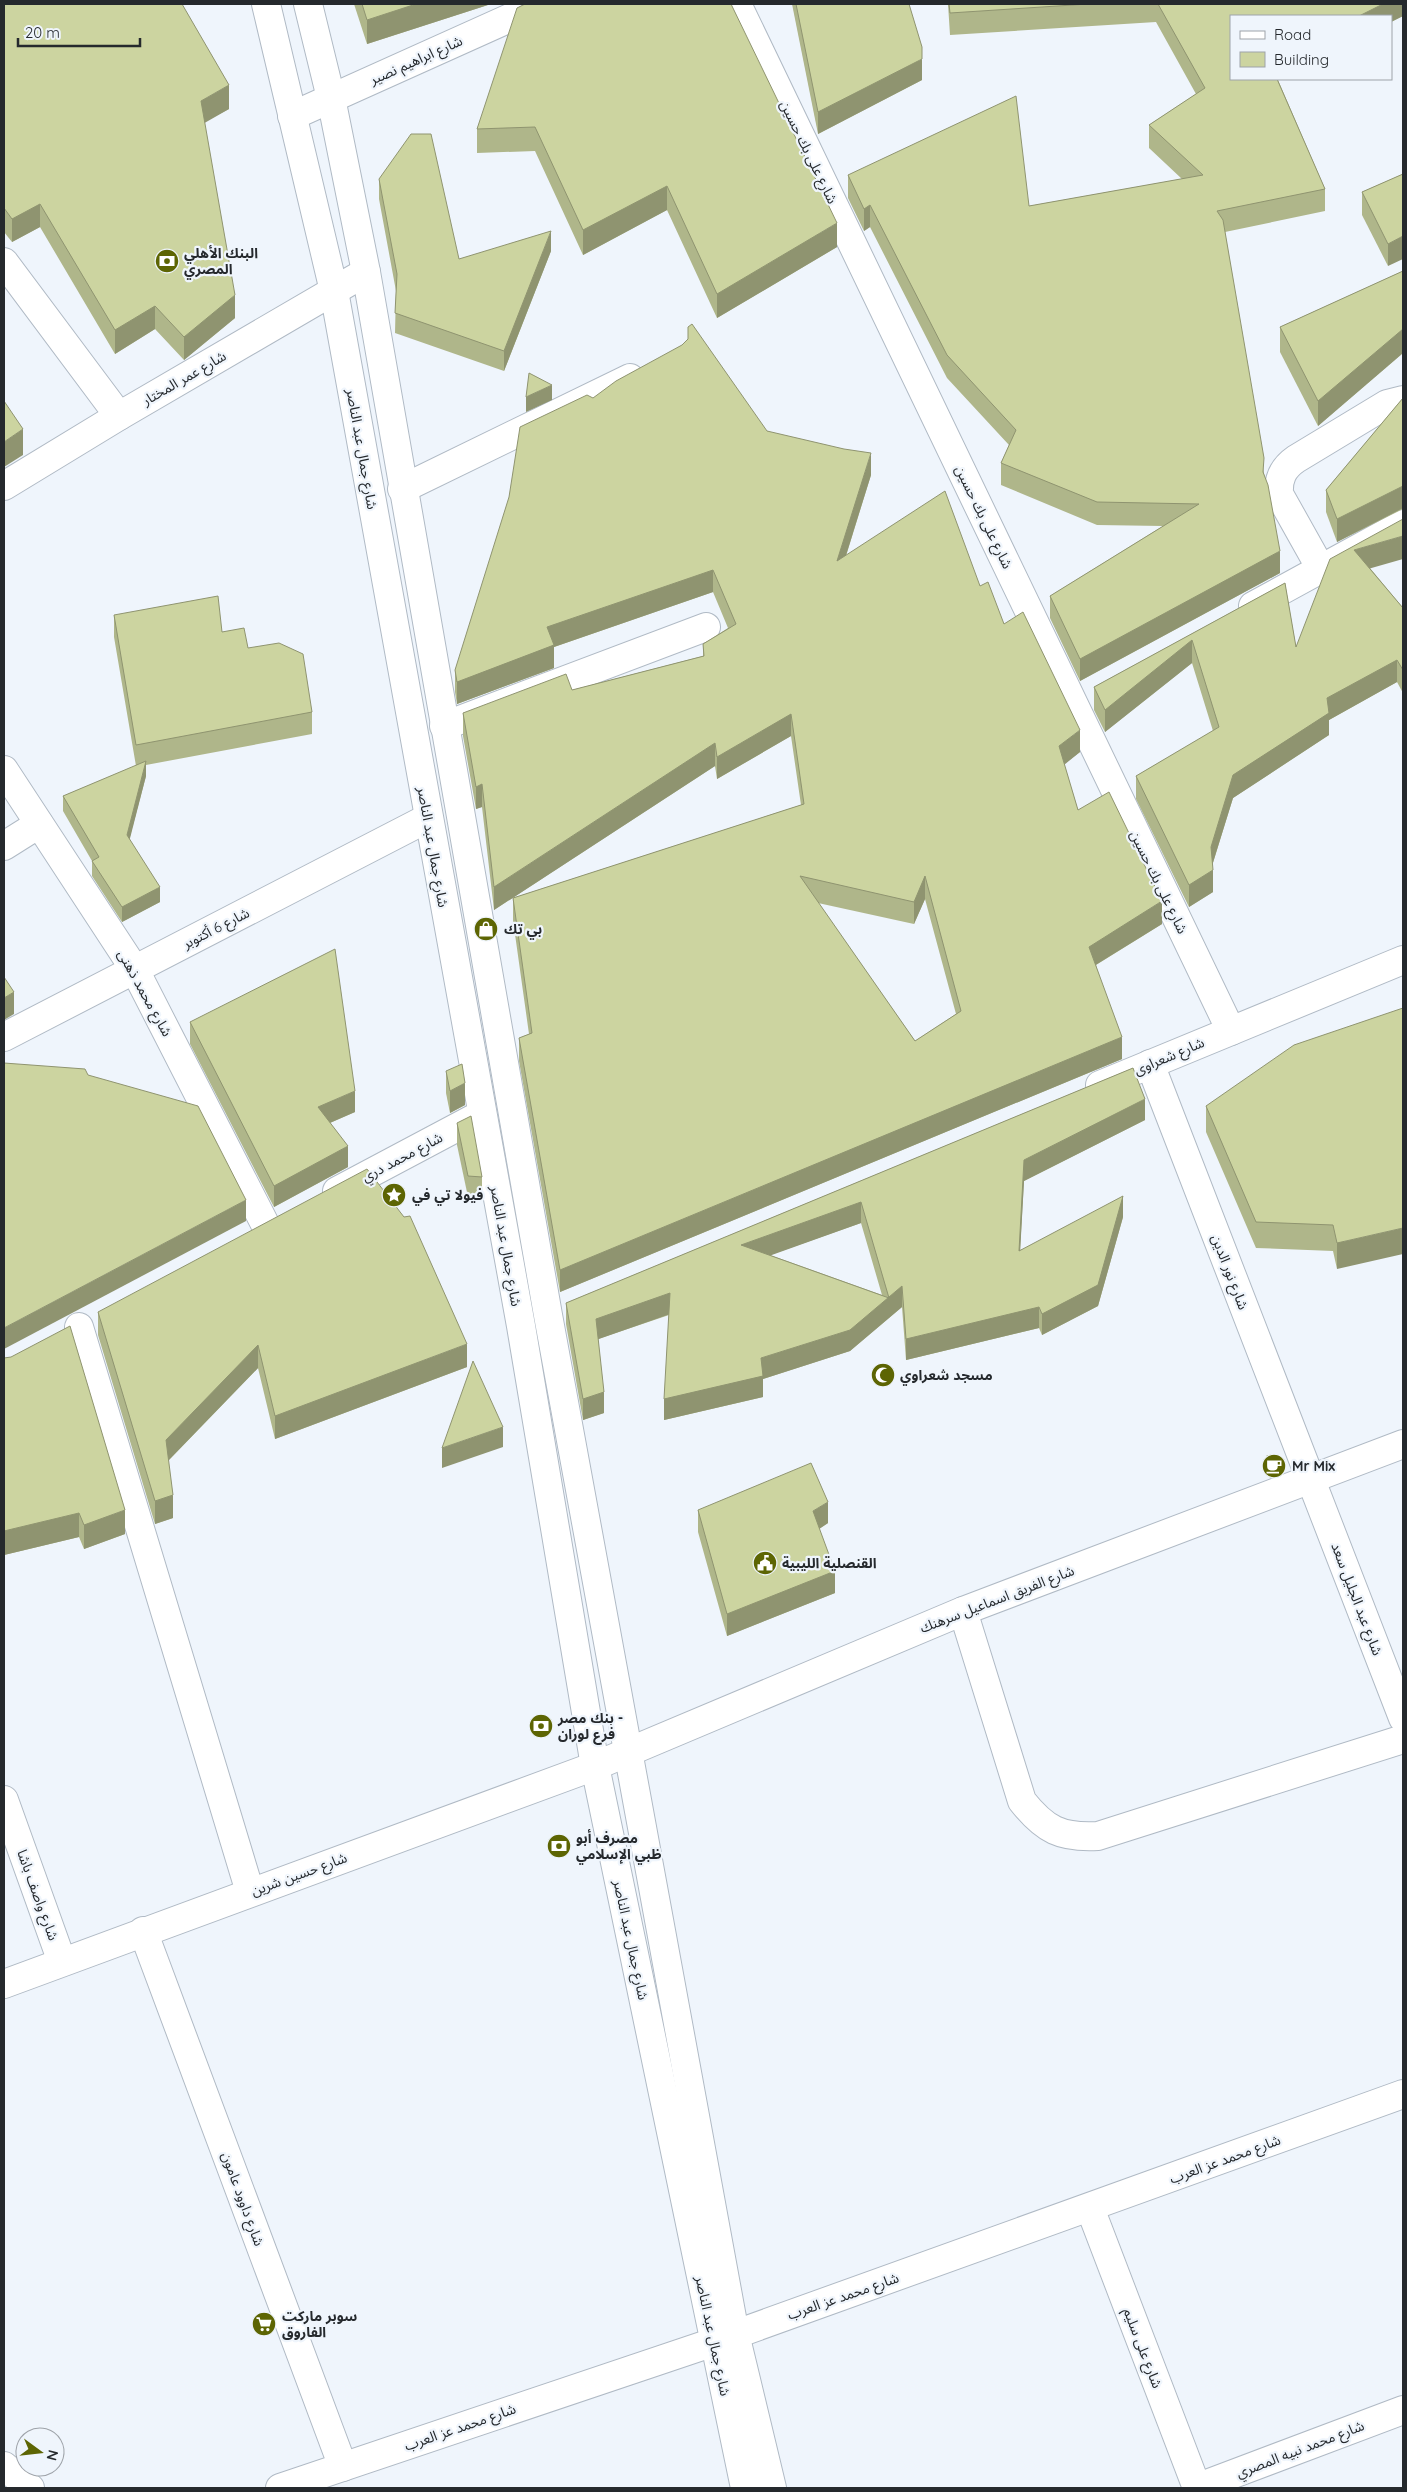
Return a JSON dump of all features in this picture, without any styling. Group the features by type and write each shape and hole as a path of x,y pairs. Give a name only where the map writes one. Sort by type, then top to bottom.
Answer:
{"street":[{"name":"شارع جمال عبد الناصر","path":"266,4 334,291 520,1326 596,1766 725,2338 772,2488"},
{"name":"شارع جمال عبد الناصر","path":"308,4 331,98 366,272 402,489 548,1315 628,1753 725,2338 745,2488"},
{"name":"شارع ابراهيم نصير","path":"292,116 541,4"},
{"name":"شارع على بك حسين","path":"737,4 1231,1031"},
{"path":"4,262 119,416"},
{"name":"شارع عمر المختار","path":"4,486 119,416 366,272"},
{"path":"402,489 649,368"},
{"path":"1321,569 1279,494 1278,484 1282,474 1288,465 1296,459 1387,404 1403,400"},
{"path":"1227,620 1403,524"},
{"path":"444,726 706,627"},
{"path":"1073,703 1099,690"},
{"name":"شارع محمد ذهنى","path":"4,770 135,970 267,1228"},
{"name":"شارع 6 أكتوبر","path":"4,1037 428,818"},
{"path":"4,846 39,824"},
{"name":"شارع شعراوى","path":"1076,1095 1403,960"},
{"name":"شارع نور الدين","path":"1150,1064 1311,1479"},
{"name":"شارع محمد دري","path":"319,1201 482,1114"},
{"path":"241,1242 293,1214"},
{"path":"520,1326 574,1304"},
{"path":"54,1341 104,1314"},
{"path":"79,1327 250,1892"},
{"name":"شارع الفريق اسماعيل سرهنك","path":"596,1766 964,1611 1403,1444"},
{"name":"شارع عبد الجليل سعد","path":"1311,1479 1403,1718"},
{"path":"964,1611 1022,1801 1036,1818 1054,1831 1076,1837 1098,1836 1403,1739"},
{"name":"شارع حسين شرين","path":"4,1984 143,1931 596,1766"},
{"name":"شارع واصف باشا","path":"4,1800 62,1962"},
{"name":"شارع داوود عامون","path":"143,1931 343,2467"},
{"name":"شارع محمد عز العرب","path":"280,2488 725,2338 1403,2094"},
{"name":"شارع على سليم","path":"1090,2208 1197,2488"},
{"name":"شارع محمد نبيه المصري","path":"1197,2488 1403,2410"},
{"path":"4,2466 30,2488"}],"building":[{"path":"4,4 182,4 229,85 201,101 235,295 184,337 155,306 115,330 40,204 12,219 4,208"},
{"path":"362,4 416,4 367,20"},
{"path":"525,4 731,4 837,223 717,294 667,186 583,230 535,127 477,129 517,8"},
{"path":"796,4 909,4 922,47 922,59 818,112"},
{"path":"949,4 1088,4 950,13"},
{"path":"1158,4 1383,4 1361,15 1230,15 1230,80 1277,80 1325,189 1217,211 1223,220 1264,458 1263,472 1268,485 1280,551 1080,659 1050,596 1199,504 1097,502 1001,463 1016,430 947,355 870,205 864,209 848,175 1016,96 1029,206 1203,175 1149,125 1205,88"},
{"path":"411,134 431,134 459,259 551,231 504,351 395,313 397,274 379,179"},
{"path":"1403,174 1403,236 1388,244 1362,192"},
{"path":"1403,271 1403,329 1318,401 1280,327"},
{"path":"692,324 767,431 844,449 871,453 837,561 945,491 980,586 988,582 1004,624 1023,612 1080,730 1059,746 1078,810 1109,792 1162,901 1089,947 1122,1037 560,1270 519,1038 532,1033 513,898 804,804 791,714 717,757 715,743 494,887 482,784 476,787 463,713 566,674 572,690 704,656 703,644 736,624 713,570 547,627 554,645 457,682 455,670 509,497 520,427 587,395 593,398 616,381 682,345 688,339 688,327","holes":["800,876 914,902 925,876 961,1011 915,1041"]},
{"path":"529,373 552,385 526,397"},
{"path":"1403,398 1403,486 1337,519 1326,490"},
{"path":"4,401 23,429 4,442"},
{"path":"1403,519 1403,536 1354,550 1403,608 1403,670 1397,660 1327,698 1329,713 1233,775 1211,847 1213,870 1189,885 1136,776 1219,727 1192,640 1105,710 1094,687 1285,583 1296,647 1330,559"},
{"path":"218,596 222,632 244,628 248,648 279,643 303,654 312,712 136,745 114,615"},
{"path":"146,761 127,835 160,887 122,907 92,861 99,857 63,796"},
{"path":"335,949 355,1091 318,1107 348,1146 274,1186 190,1022"},
{"path":"4,977 14,992 4,998"},
{"path":"1403,1008 1403,1228 1337,1243 1333,1225 1256,1222 1206,1106 1294,1045"},
{"path":"4,1063 85,1069 88,1075 198,1106 246,1200 4,1328"},
{"path":"462,1064 465,1083 450,1091 446,1071"},
{"path":"1133,1068 1145,1099 1024,1160 1019,1251 1123,1196 1098,1285 1042,1314 1039,1307 906,1339 902,1286 889,1297 861,1202 741,1245 888,1298 850,1330 761,1358 763,1376 664,1399 670,1293 596,1319 604,1392 583,1399 566,1303"},
{"path":"471,1116 482,1177 468,1176 457,1123"},
{"path":"367,1169 404,1217 410,1216 467,1344 275,1416 258,1345 166,1440 173,1495 155,1501 98,1312"},
{"path":"70,1326 125,1510 84,1525 79,1513 4,1531 4,1358 11,1357"},
{"path":"473,1361 503,1427 442,1448"},
{"name":"القنصلية الليبية","path":"811,1463 828,1502 813,1511 835,1571 727,1614 698,1510"}],"place":[{"name":"البنك الأهلي المصري","path":"167,261"},
{"name":"بي تك","path":"486,929"},
{"name":"فيولا تي في","path":"394,1195"},
{"name":"مسجد شعراوي","path":"883,1375"},
{"name":"Mr Mix","path":"1274,1466"},
{"name":"القنصلية الليبية","path":"765,1563"},
{"name":"بنك مصر - فرع لوران","path":"541,1726"},
{"name":"مصرف أبو ظبي الإسلامي","path":"559,1846"},
{"name":"سوبر ماركت الفاروق","path":"264,2324"}]}
